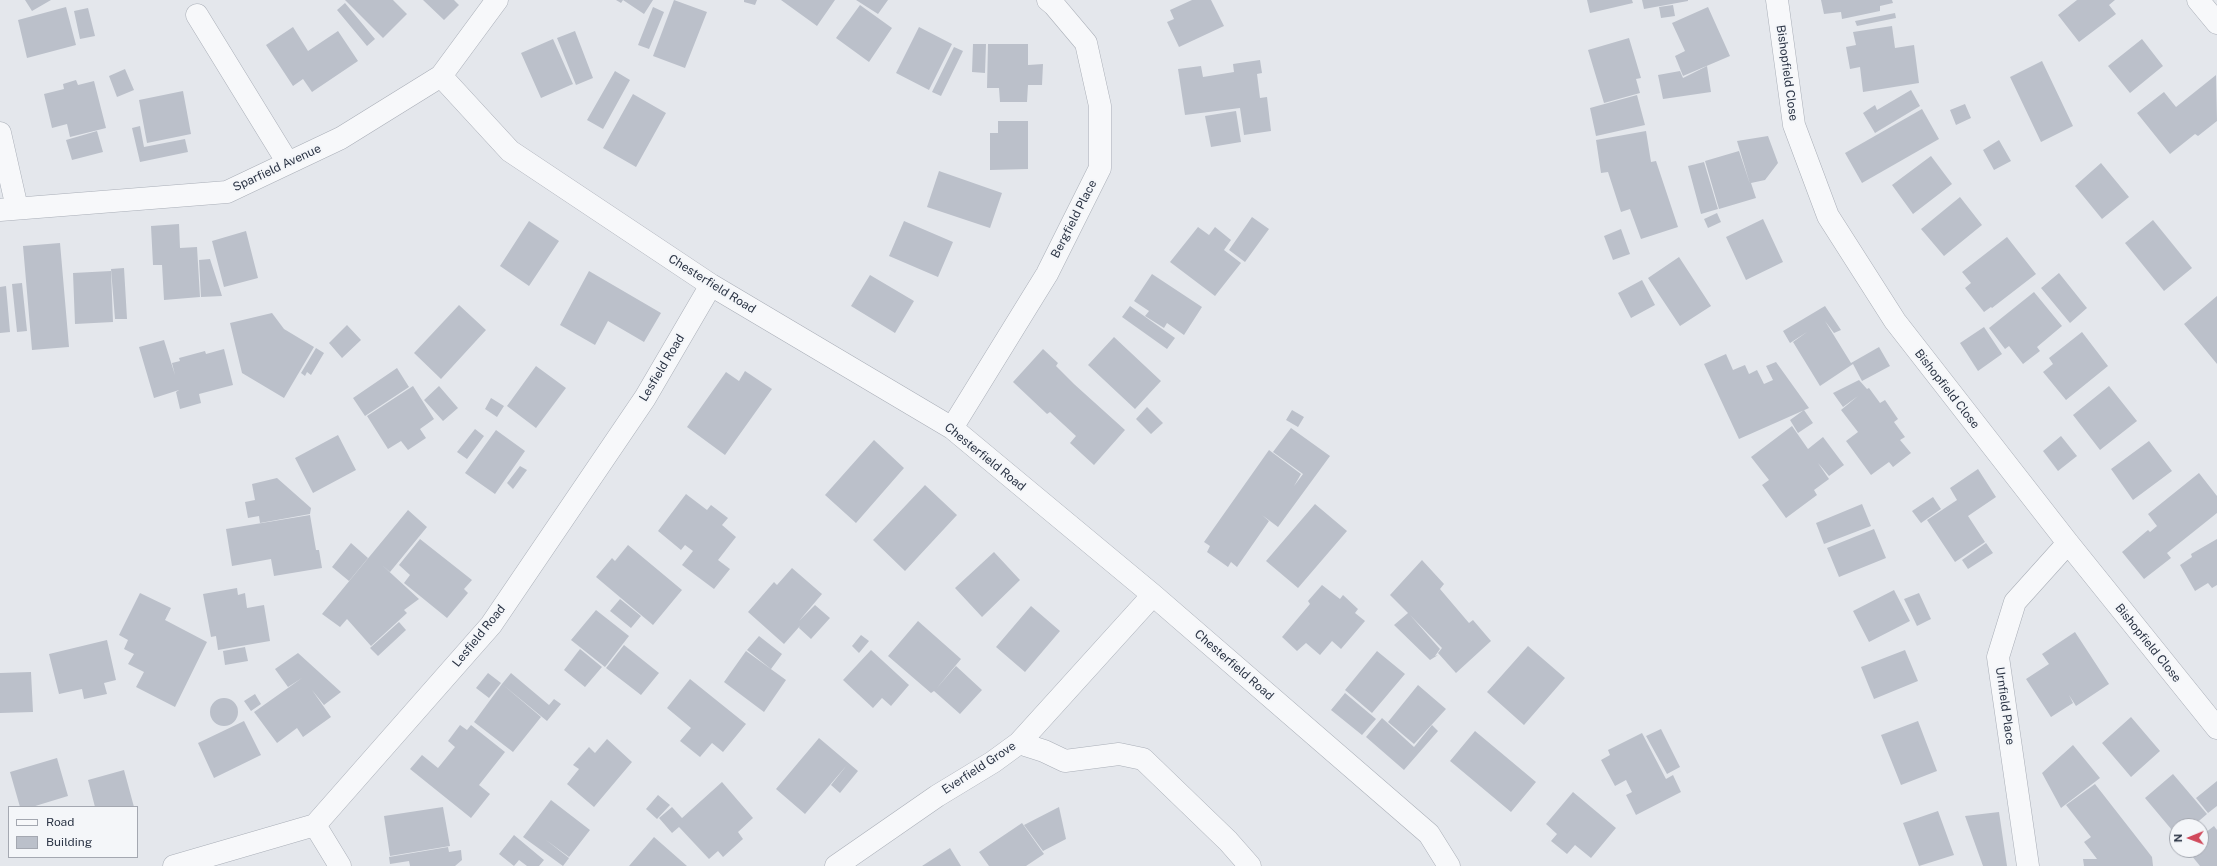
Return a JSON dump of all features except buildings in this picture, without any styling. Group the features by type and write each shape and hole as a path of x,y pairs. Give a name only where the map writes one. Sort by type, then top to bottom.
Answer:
{"street":[{"name":"Sparfield Avenue","path":"8,209 227,192 341,138 441,76 497,0"},
{"name":"Bergfield Place","path":"952,428 1047,274 1100,168 1100,106 1086,43 1054,4 1048,0"},
{"name":"Bishopfield Close","path":"1777,0 1794,125 1828,216 1894,321 2068,543 2217,728"},
{"path":"2198,0 2217,23"},
{"path":"197,15 288,162"},
{"name":"Chesterfield Road","path":"441,76 510,151 711,285 952,428 1153,595 1429,834 1449,866"},
{"path":"0,133 8,209"},
{"name":"Lesfield Road","path":"315,825 491,625 645,398 711,285"},
{"name":"Urnfield Place","path":"2028,866 1998,657 2015,602 2068,543"},
{"name":"Everfield Grove","path":"836,866 937,796 993,762 1019,743 1153,595"},
{"path":"1019,743 1044,750 1065,761 1120,754 1143,759 1228,842 1250,866"},
{"path":"174,866 315,825 340,866"}]}
